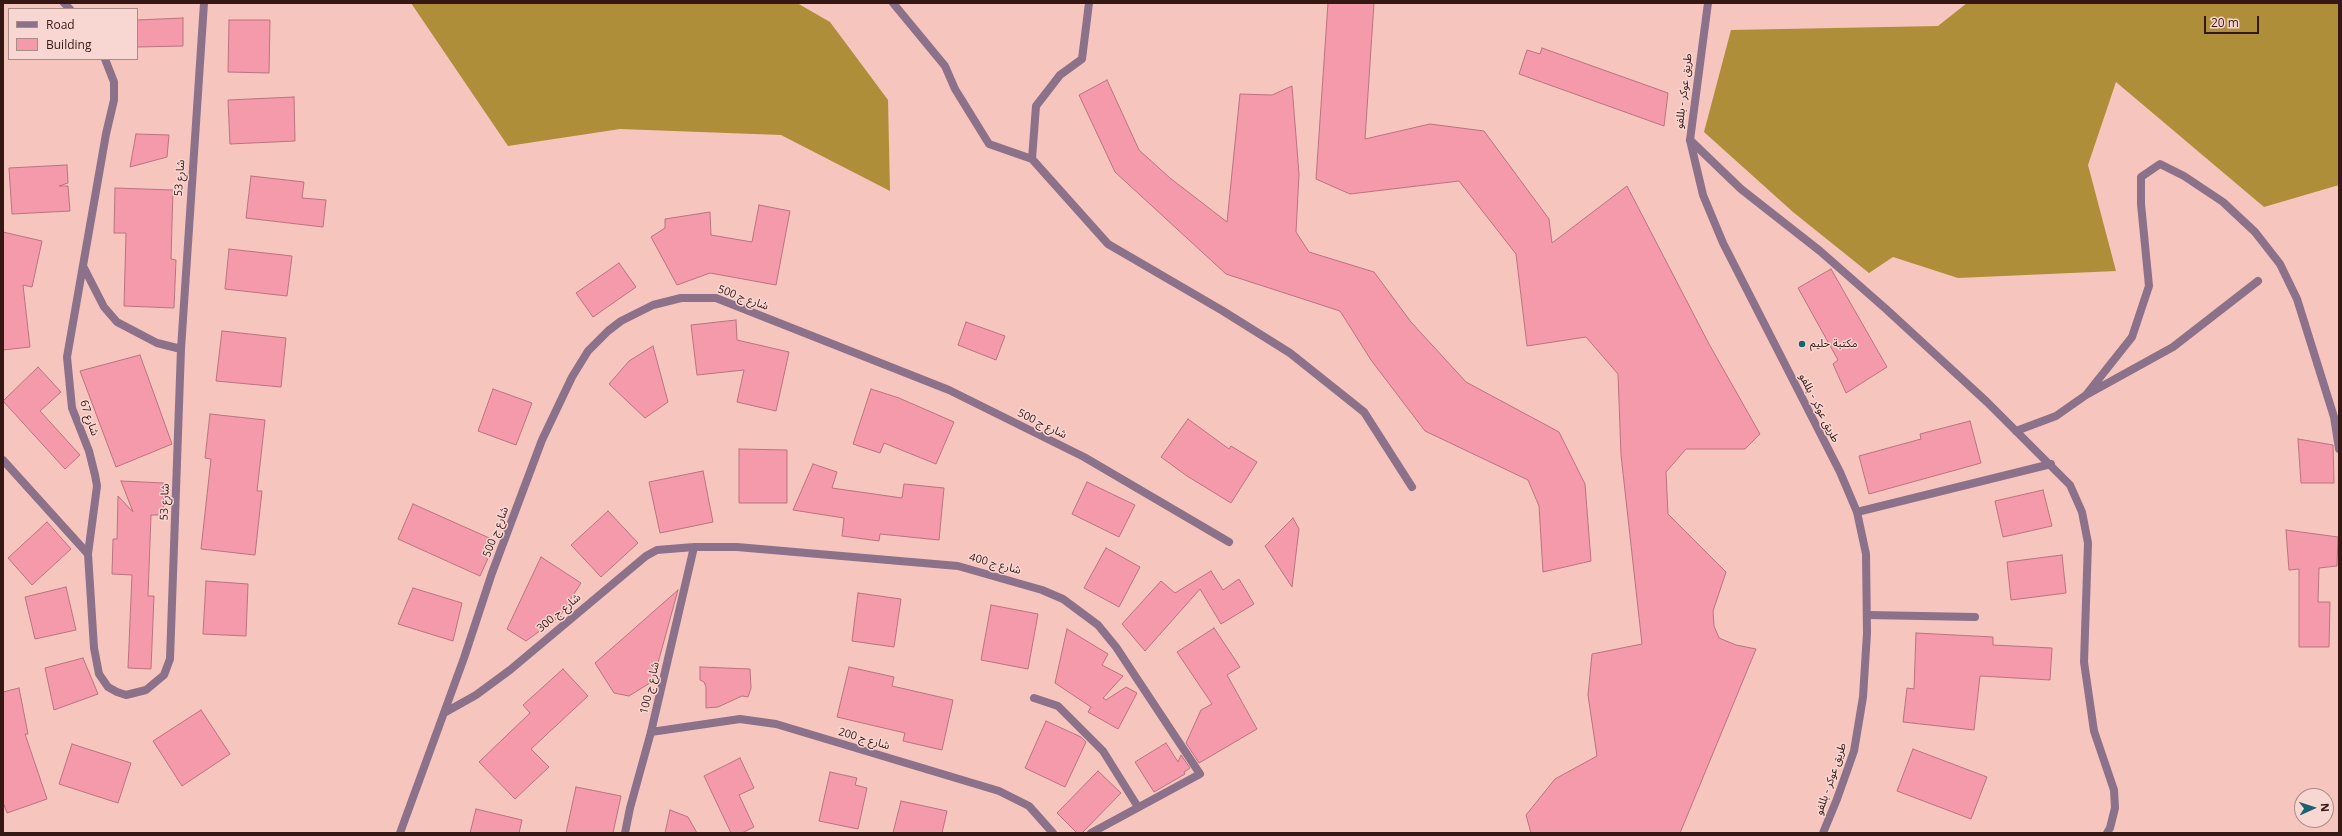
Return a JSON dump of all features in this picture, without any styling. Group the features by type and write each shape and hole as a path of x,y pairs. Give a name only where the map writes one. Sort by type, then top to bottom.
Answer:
{"street":[{"name":"شارع 53","path":"88,554 94,648 99,674 108,687 117,692 126,695 146,690 164,674 170,659 181,349 204,3"},
{"path":"893,3 945,66 955,89 988,144 1032,159 1108,244 1223,311 1290,353 1364,412 1412,487"},
{"path":"1032,159 1036,106 1060,75 1082,59 1089,3"},
{"name":"طريق عوكر - بللفو","path":"1708,3 1690,140 1703,195 1723,243 1840,472 1857,512 1866,554 1867,615 1863,697 1854,751 1823,833"},
{"name":"شارع 67","path":"88,554 96,486 95,475 89,451 72,408 67,365 69,341 82,265 106,134 114,100 114,82 105,60"},
{"path":"1690,140 1741,189 1820,251 1880,304 2051,464 2070,484 2076,498 2088,543 2084,662 2094,731 2114,790 2114,808 2110,828 2106,833"},
{"path":"2086,395 2132,337 2149,286 2141,204 2141,177 2160,164 2184,176 2223,202 2255,232 2280,264 2297,299 2334,417 2339,449"},
{"path":"82,265 101,302 118,322 157,343 181,349"},
{"path":"2016,431 2056,416 2086,395 2173,347 2258,281"},
{"name":"شارع ج 500","path":"400,833 444,713 492,573 542,440 572,377 588,350 608,331 639,311 667,301 698,297 716,298 949,390 1084,456 1228,542"},
{"path":"3,460 88,554"},
{"path":"1857,512 2051,464"},
{"name":"شارع ج 300","path":"444,713 476,695 510,670 646,556 657,550 694,547"},
{"name":"شارع ج 100","path":"625,833 630,808 651,732 694,547"},
{"name":"شارع ج 400","path":"694,547 737,547 958,566 1020,582 1063,599 1098,625 1116,647 1200,774 1138,807"},
{"path":"1867,615 1975,617"},
{"path":"1034,698 1058,706 1103,751 1138,807 1091,833"},
{"name":"شارع ج 200","path":"651,732 740,719 776,724 999,790 1029,806 1053,833"}],"shaded area":[{"path":"411,3 797,3 830,22 888,100 890,191 781,135 620,129 508,146"},
{"path":"1967,3 2339,3 2339,185 2264,207 2116,82 2088,165 2116,271 1958,278 1893,257 1869,273 1793,212 1704,132 1731,30 1938,26"}],"building":[{"path":"1328,3 1374,3 1365,139 1430,124 1484,131 1549,219 1552,243 1627,186 1709,344 1760,434 1745,449 1686,449 1666,472 1668,514 1726,572 1713,611 1714,626 1719,638 1736,645 1756,649 1680,833 1531,833 1526,815 1555,779 1597,756 1588,695 1592,654 1642,644 1621,455 1618,374 1586,337 1527,346 1516,254 1459,181 1350,194 1316,179"},
{"path":"183,18 183,46 138,47 138,20"},
{"path":"229,20 270,20 269,73 228,72"},
{"path":"1542,48 1668,93 1664,126 1519,74 1527,50 1540,54"},
{"path":"1107,80 1139,150 1170,178 1227,222 1240,94 1272,95 1292,86 1299,174 1296,232 1309,252 1374,272 1411,322 1466,382 1559,432 1585,484 1591,561 1543,572 1539,506 1528,480 1425,431 1371,360 1340,311 1226,274 1115,172 1079,95"},
{"path":"294,97 295,141 230,144 228,100"},
{"path":"136,134 169,135 167,157 130,167"},
{"path":"67,165 68,183 59,186 68,186 70,211 12,214 9,168"},
{"path":"251,176 304,182 302,198 326,200 323,227 246,218"},
{"path":"115,188 173,190 171,259 176,260 174,308 124,306 126,233 114,233"},
{"path":"759,205 790,211 776,285 710,273 677,285 651,237 665,228 665,219 710,212 711,235 752,242"},
{"path":"3,232 42,241 32,287 23,285 30,347 3,350"},
{"path":"229,249 292,256 287,296 225,289"},
{"path":"619,263 636,287 593,317 576,293"},
{"path":"1831,269 1887,367 1846,393 1833,364 1838,360 1798,288"},
{"path":"736,320 737,340 789,352 776,411 737,402 744,370 697,375 691,325"},
{"path":"966,322 1005,336 996,360 958,345"},
{"path":"222,331 286,338 281,387 216,381"},
{"path":"653,346 668,402 645,418 609,384 629,361"},
{"path":"140,355 172,444 116,467 80,371"},
{"path":"38,367 61,392 40,411 80,455 65,469 3,401"},
{"path":"493,389 532,403 516,445 478,431"},
{"path":"871,389 899,398 954,422 936,464 884,443 880,453 853,444"},
{"path":"210,414 265,420 257,491 262,491 255,555 201,549 211,459 205,458"},
{"path":"1188,419 1229,449 1231,446 1257,462 1231,503 1187,476 1161,457"},
{"path":"1970,421 1981,463 1869,494 1859,456 1921,439 1920,434"},
{"path":"2298,439 2333,445 2334,483 2301,483"},
{"path":"739,449 787,450 787,503 739,503"},
{"path":"813,464 837,472 832,488 902,498 904,484 944,488 939,540 880,534 879,541 842,536 844,518 793,510"},
{"path":"703,471 713,522 660,533 649,482"},
{"path":"121,481 164,483 163,515 151,515 148,596 154,596 151,669 128,668 132,575 112,574 113,539 117,539 118,496 133,512"},
{"path":"1087,482 1135,505 1119,537 1072,514"},
{"path":"2043,490 2052,526 2003,537 1995,501"},
{"path":"413,504 496,541 480,576 398,539"},
{"path":"608,511 638,543 601,577 571,545"},
{"path":"1293,518 1299,529 1292,587 1265,546"},
{"path":"47,522 71,549 32,585 8,558"},
{"path":"2286,530 2338,537 2337,566 2319,568 2318,602 2330,602 2329,647 2299,647 2299,569 2289,570"},
{"path":"1106,548 1140,567 1119,607 1084,588"},
{"path":"2062,555 2066,593 2011,600 2007,562"},
{"path":"541,557 581,583 560,616 526,641 507,629"},
{"path":"1211,571 1223,590 1239,579 1254,604 1221,624 1200,589 1145,651 1122,624 1161,581 1175,593"},
{"path":"206,581 248,584 246,636 203,634"},
{"path":"66,587 76,630 35,639 25,597"},
{"path":"413,588 462,603 453,641 398,624"},
{"path":"678,590 653,681 629,696 614,693 595,663"},
{"path":"858,593 901,599 894,647 852,641"},
{"path":"991,605 1038,614 1028,669 981,660"},
{"path":"1214,628 1240,667 1227,675 1257,729 1199,763 1186,743 1201,710 1212,704 1177,652"},
{"path":"1067,629 1108,654 1102,665 1123,676 1103,698 1106,700 1126,687 1137,693 1118,729 1088,712 1091,707 1055,683"},
{"path":"1916,633 1993,637 1993,645 2052,648 2050,680 1980,676 1974,730 1903,722 1907,688 1914,689"},
{"path":"83,658 98,694 54,710 45,668"},
{"path":"700,667 750,669 751,688 748,697 742,696 718,707 706,708 706,687 704,682 700,680"},
{"path":"849,667 894,677 892,686 953,700 942,750 903,741 905,733 837,717"},
{"path":"563,669 588,696 531,749 549,767 515,799 479,762 530,713 523,705"},
{"path":"19,688 28,734 25,734 47,799 7,813 3,802 3,692"},
{"path":"201,710 230,754 182,786 153,741"},
{"path":"1046,721 1081,737 1086,742 1065,787 1025,768"},
{"path":"1166,743 1178,762 1181,755 1190,768 1184,772 1185,774 1154,792 1135,762"},
{"path":"72,744 131,763 118,803 59,784"},
{"path":"1913,749 1987,777 1971,819 1897,791"},
{"path":"740,758 754,788 739,795 754,827 742,833 731,833 704,776"},
{"path":"1098,771 1121,793 1082,833 1077,833 1057,813"},
{"path":"830,772 857,778 855,785 867,788 858,829 819,821"},
{"path":"576,787 621,796 613,833 566,833"},
{"path":"901,801 947,811 942,833 893,833"},
{"path":"476,809 522,820 519,833 470,833"},
{"path":"670,810 688,817 697,833 665,833"}],"place":[{"name":"مكتبة حليم","path":"1802,344"}]}
